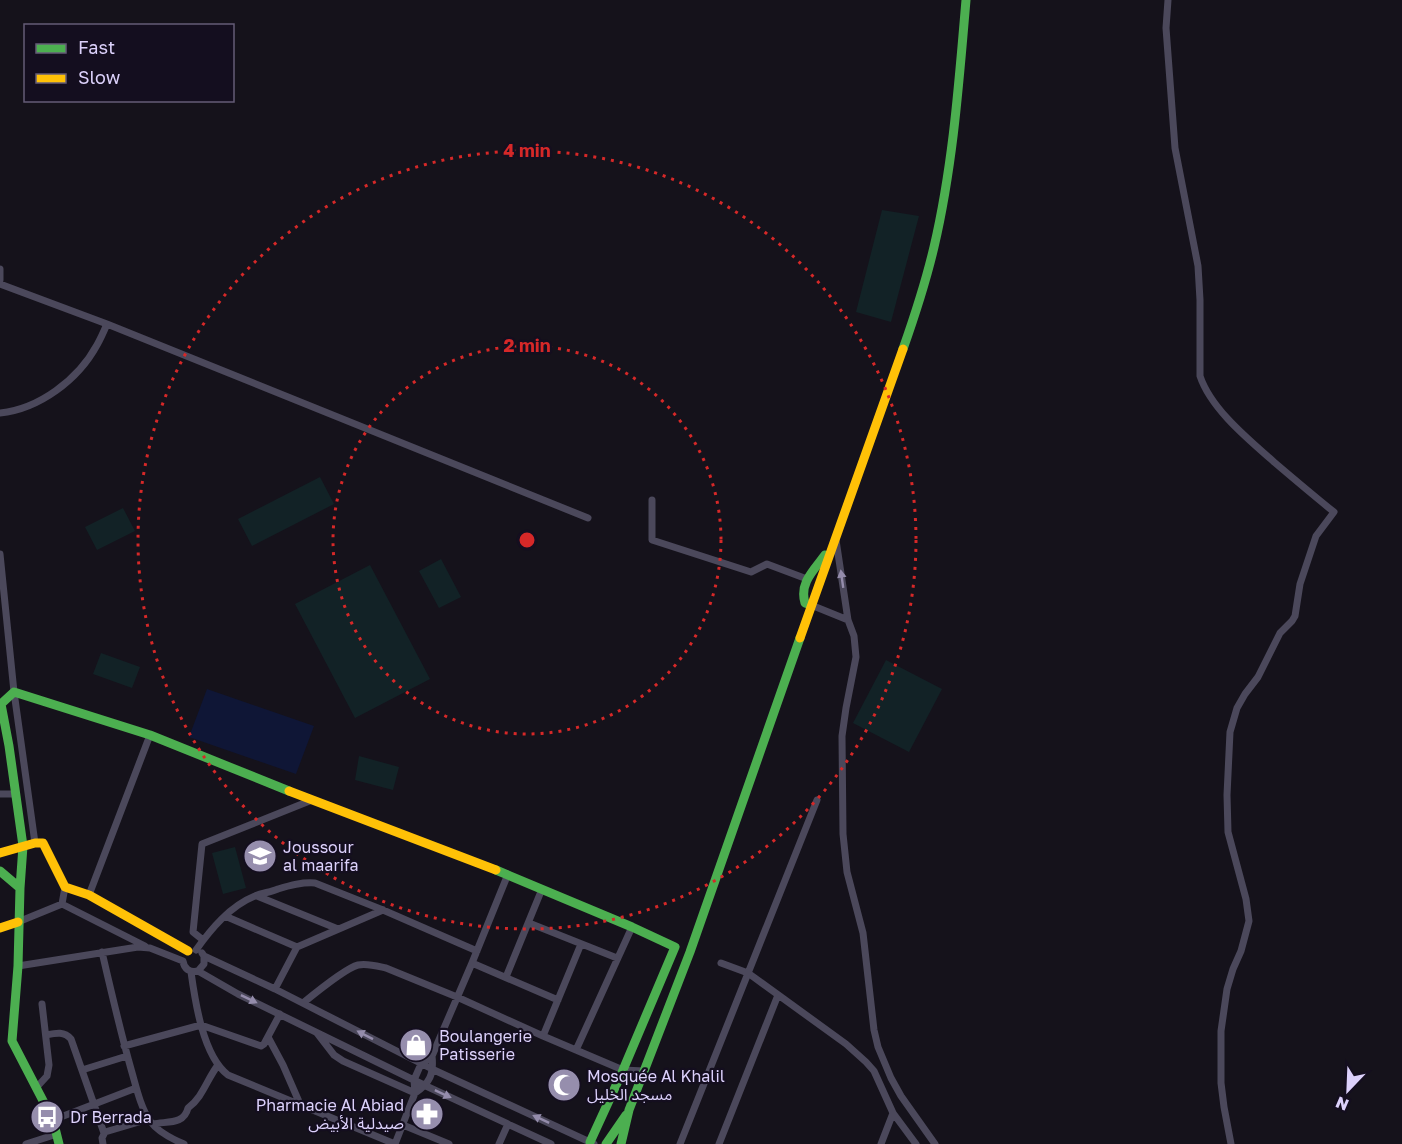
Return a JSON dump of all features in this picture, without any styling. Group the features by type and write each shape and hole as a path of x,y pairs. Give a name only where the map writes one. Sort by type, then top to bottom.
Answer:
{"street":[{"path":"621,1144 629,1110 690,952 914,317 934,247 946,182 956,113 966,0"},
{"path":"1168,0 1166,33 1175,148 1198,266 1200,376 1215,403 1232,423 1334,512 1316,536 1300,584 1295,616 1280,633 1258,677 1237,708 1230,732 1228,832 1246,898 1249,921 1242,951 1227,989 1221,1031 1221,1083 1231,1144"},
{"path":"0,268 0,282 588,518"},
{"path":"0,413 15,412 65,385 80,370 97,346 107,324"},
{"path":"652,500 652,540 751,572 767,564 807,579"},
{"path":"836,537 807,579 802,597 805,603 848,620"},
{"path":"836,537 848,620 854,636 856,657 842,736 843,834 847,873 863,933 878,1047 901,1096 935,1144"},
{"path":"0,554 35,843"},
{"path":"15,692 150,735 312,800 508,874 690,952"},
{"path":"15,692 0,704 4,747 16,794 23,846 12,1041 53,1120 58,1139 26,1144"},
{"path":"89,895 150,735"},
{"path":"0,794 16,794"},
{"path":"203,940 193,932 202,844 312,800"},
{"path":"680,1144 817,800"},
{"path":"0,853 35,843 43,843 65,887 62,904"},
{"path":"0,871 20,888"},
{"path":"194,971 201,1025 212,1055 228,1075 395,1144 415,1093 414,1080 421,1064 432,1056 508,874"},
{"path":"183,961 225,916 238,906 255,895 298,883 315,883 477,951"},
{"path":"65,887 89,895 190,951"},
{"path":"506,977 542,889"},
{"path":"255,895 338,929"},
{"path":"0,928 62,904 150,948 183,961 186,969 539,1141 551,1144"},
{"path":"275,989 297,947 383,910"},
{"path":"225,916 297,947"},
{"path":"529,923 617,957"},
{"path":"576,1050 632,927"},
{"path":"543,1036 581,944"},
{"path":"18,966 138,947 150,948"},
{"path":"159,951 202,953 421,1064 592,1143 675,947"},
{"path":"102,952 136,1088 151,1121 158,1129 184,1144"},
{"path":"194,971 204,964 204,956"},
{"path":"472,963 558,1000"},
{"path":"721,963 748,973 846,1044 866,1062 874,1071 893,1113 916,1144"},
{"path":"303,1003 350,967 360,964 386,968 458,997 623,1070 644,1071"},
{"path":"719,1144 778,995"},
{"path":"36,1088 46,1076 49,1065 42,1004"},
{"path":"124,1046 201,1025 258,1046 262,1045 280,1014"},
{"path":"316,1032 334,1055 343,1061 415,1093"},
{"path":"46,1035 61,1033 71,1039 104,1133 103,1144"},
{"path":"267,1037 283,1065 300,1104"},
{"path":"82,1070 127,1056"},
{"path":"415,1093 426,1086 434,1070 432,1056"},
{"path":"104,1133 151,1121 174,1122 182,1118 203,1092 218,1065"},
{"path":"53,1120 136,1088"},
{"path":"606,1144 629,1110"},
{"path":"881,1144 893,1113"},
{"path":"499,1144 508,1124"},
{"path":"403,1125 439,1142 449,1144"},
{"path":"165,1144 174,1140"}],"shaded area":[{"path":"882,210 919,216 891,322 856,312"},
{"path":"320,477 334,504 252,546 238,519"},
{"path":"123,508 135,531 97,550 85,527"},
{"path":"441,559 461,597 439,608 419,571"},
{"path":"370,565 430,679 355,718 295,604"},
{"path":"101,653 140,667 132,688 93,674"},
{"path":"886,660 942,689 909,752 853,723"},
{"path":"359,756 399,767 393,790 355,780"},
{"path":"235,847 246,888 223,894 212,853"}],"water":[{"path":"207,689 314,726 296,774 189,737"}],"traffic: fast":[{"path":"903,349 916,311 941,216 954,124 966,0"},
{"path":"811,605 805,603 804,589 809,577 825,555"},
{"path":"621,1144 629,1110 690,952 800,638"},
{"path":"59,1144 53,1120 12,1041 23,846 1,704 14,692 150,735 289,791"},
{"path":"496,870 675,947 590,1142"},
{"path":"0,871 20,888"},
{"path":"606,1144 626,1115"}],"traffic: slow":[{"path":"800,638 903,349"},
{"path":"289,791 496,870"},
{"path":"0,853 35,843 43,843 65,887 89,895 188,951"},
{"path":"0,928 18,922"}],"place":[{"name":"Joussour al maarifa","path":"260,856"},
{"name":"Boulangerie Patisserie","path":"416,1045"},
{"name":"Mosquée Al Khalil مسجد الخليل","path":"564,1085"},
{"name":"Pharmacie Al Abiad صيدلية الأبيض","path":"427,1114"},
{"name":"Dr Berrada","path":"47,1117"}]}
